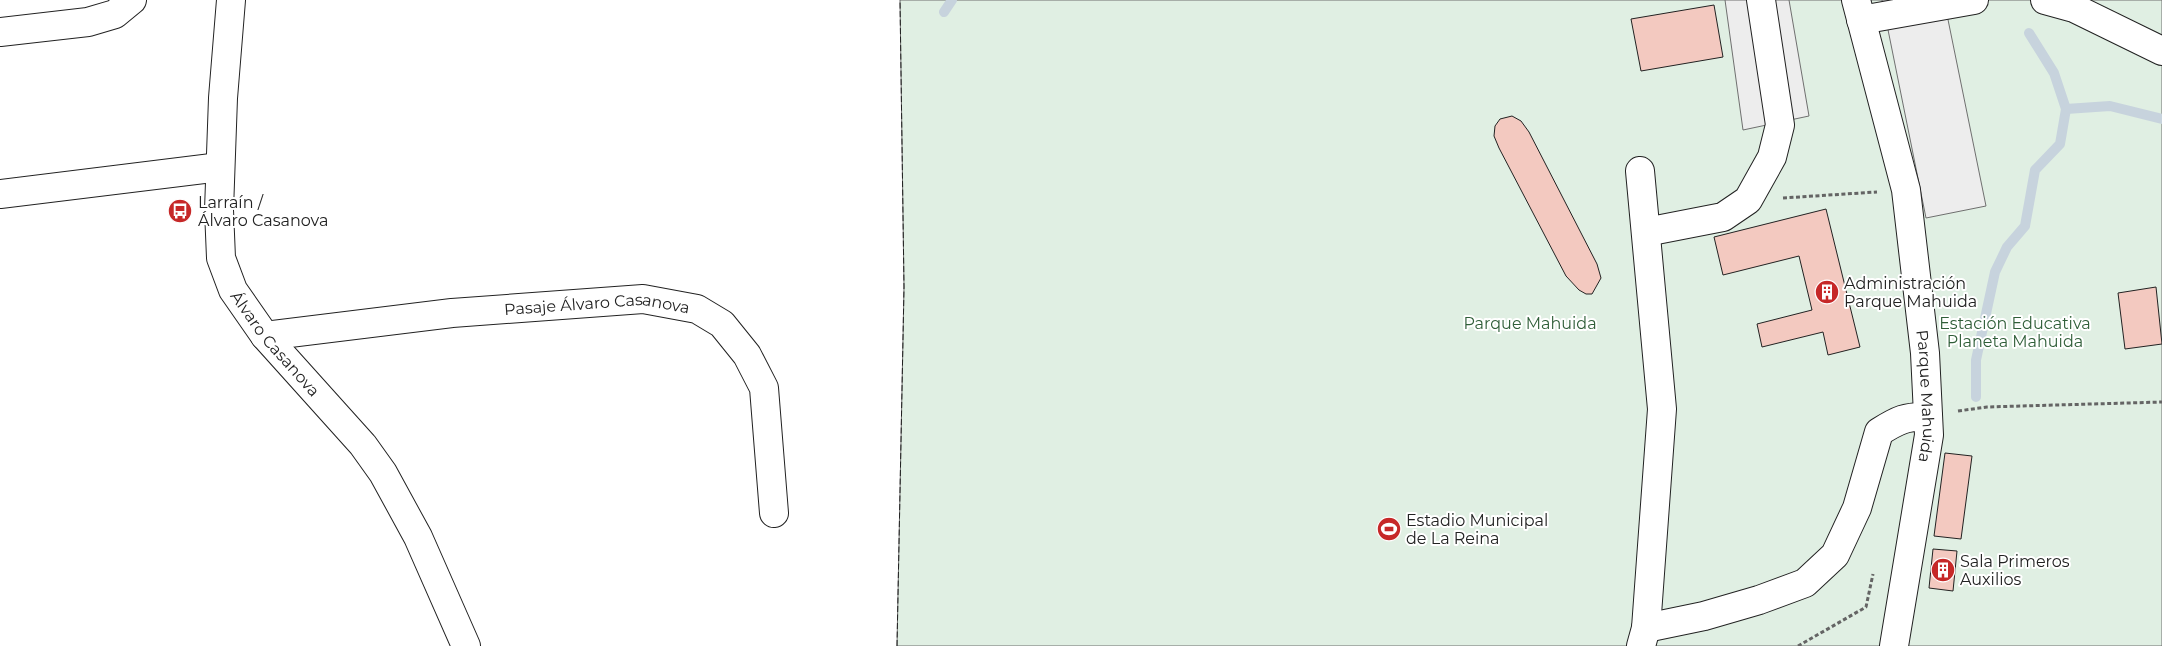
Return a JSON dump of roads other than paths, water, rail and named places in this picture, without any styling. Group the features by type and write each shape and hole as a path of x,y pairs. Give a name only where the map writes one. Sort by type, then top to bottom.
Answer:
{"street":[{"path":"0,32 88,22 114,14 132,0"},
{"name":"Álvaro Casanova","path":"231,0 219,210 222,258 233,290 265,336 362,445 383,473 418,537 466,646"},
{"path":"1646,232 1723,217 1748,200 1772,158 1780,125 1761,0"},
{"path":"1859,10 1974,0"},
{"path":"2045,0 2074,8 2162,51"},
{"name":"Parque Mahuida","path":"1859,10 1906,190 1925,353 1929,435 1894,646"},
{"path":"0,194 220,167"},
{"path":"1640,170 1662,409 1643,637 1759,600 1805,583 1835,555 1857,508 1879,432 1898,420 1911,417 1928,417"},
{"name":"Pasaje Álvaro Casanova","path":"265,336 452,313 642,299 697,309 722,324 747,355 764,388 774,513"}],"waterway":[{"path":"944,12 952,0"},
{"path":"1976,397 1976,360 1995,272 2007,247 2025,226 2035,170 2060,144 2066,109 2054,73 2029,33"},
{"path":"2066,109 2110,106 2162,119"}],"place":[{"name":"Larraín / Álvaro Casanova","path":"180,211"},
{"name":"Administración Parque Mahuida","path":"1827,292"},
{"name":"Estadio Municipal de La Reina","path":"1389,529"},
{"name":"Sala Primeros Auxilios","path":"1943,570"}],"park label":[{"name":"Estación Educativa Planeta Mahuida","path":"2015,332"}]}
